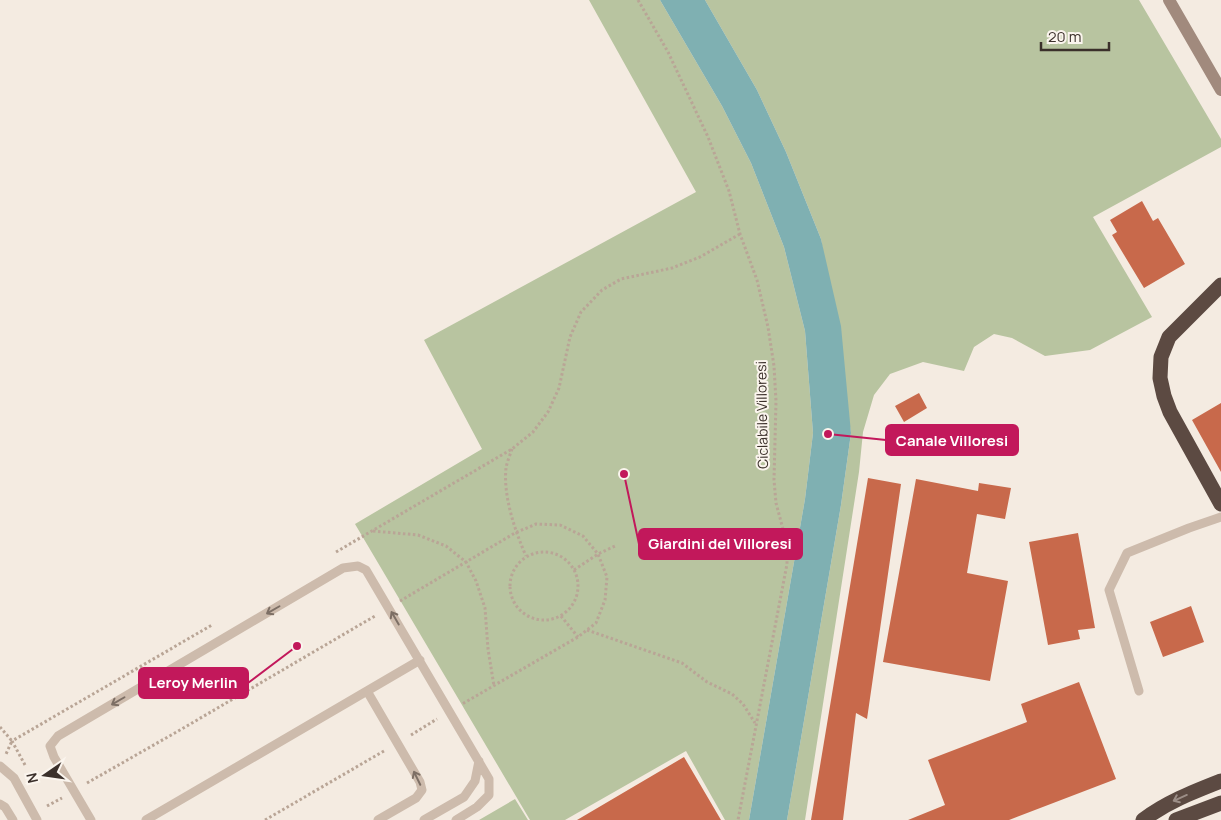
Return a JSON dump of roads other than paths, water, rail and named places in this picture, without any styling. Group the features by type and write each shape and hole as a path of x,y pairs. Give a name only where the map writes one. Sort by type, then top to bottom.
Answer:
{"highway":[{"path":"1219,289 1203,301 1169,337 1161,357 1160,378 1170,412 1221,504"},
{"path":"1143,820 1176,799 1221,781"},
{"path":"1176,820 1221,803"}],"street":[{"path":"1169,0 1221,90"}],"lane":[{"path":"1139,691 1109,590 1127,553 1221,517"},
{"path":"90,820 54,757 50,746 58,736 343,568 358,566 366,570 489,779 489,795 477,807 456,820"},
{"path":"146,820 420,660"},
{"path":"367,692 420,782 422,790 416,798 378,820"},
{"path":"424,820 464,797 475,781 479,760"},
{"path":"0,766 14,778 37,820"},
{"path":"0,804 5,807 13,820"}],"water":[{"path":"660,0 705,0 757,90 786,152 821,239 841,326 851,433 841,505 787,820 749,820 805,499 813,433 805,331 784,247 751,163 722,106"}],"place":[{"name":"Canale Villoresi","path":"828,434"},
{"name":"Giardini del Villoresi","path":"624,474"},
{"name":"Leroy Merlin","path":"297,646"}]}
